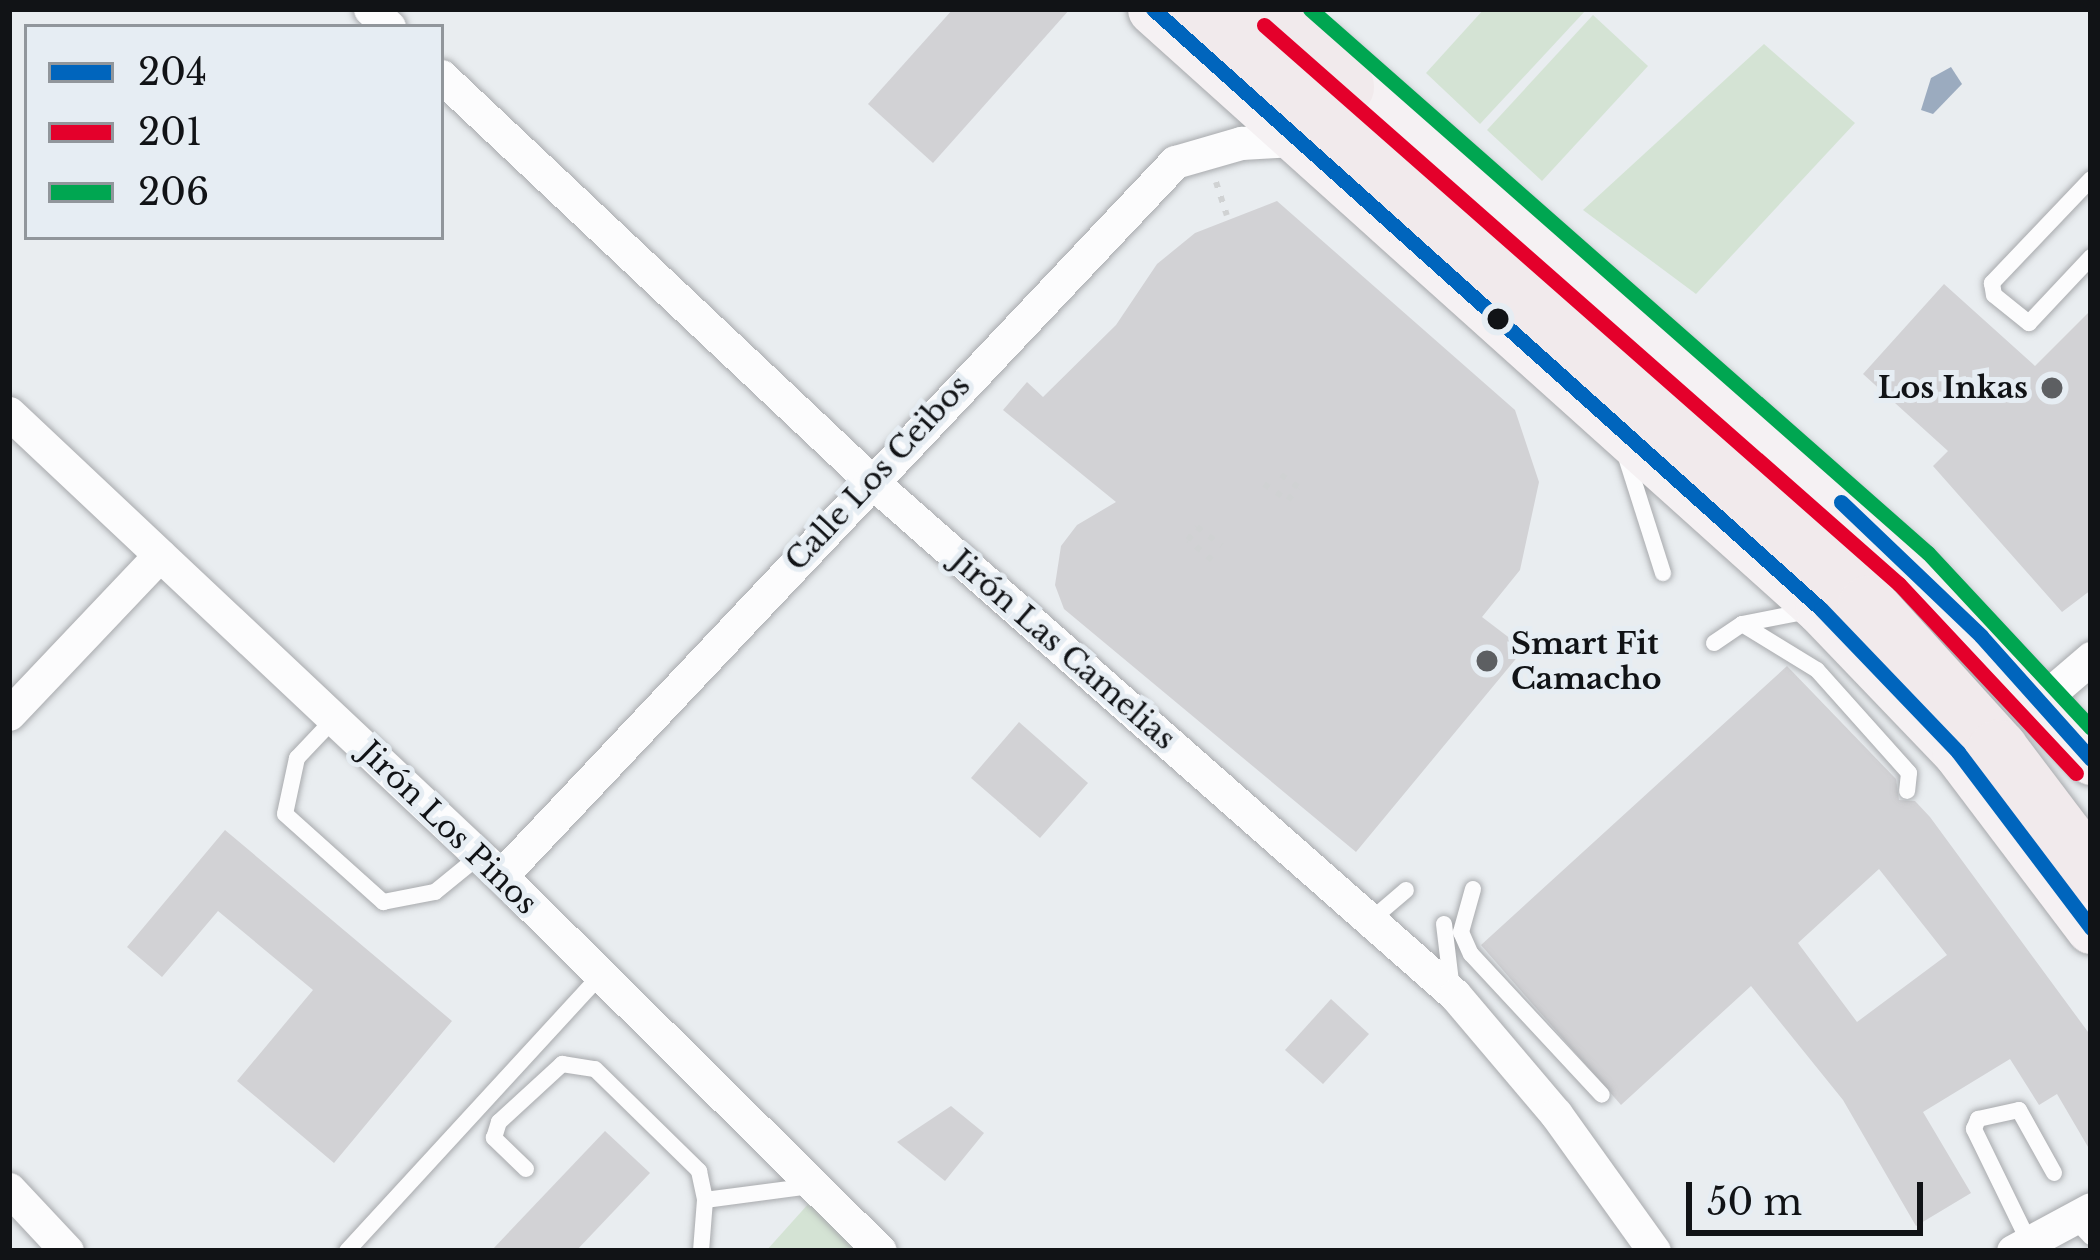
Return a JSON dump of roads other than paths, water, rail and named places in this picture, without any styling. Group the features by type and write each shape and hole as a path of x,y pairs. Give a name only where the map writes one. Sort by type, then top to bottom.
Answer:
{"highway":[{"path":"1194,9 1858,600 1983,684 2091,814"},
{"path":"1285,12 1858,600 1998,750 2091,873"}],"main road":[{"path":"1153,9 1293,140 1616,424 1858,600 1958,752 2091,928"},
{"path":"1285,12 1850,510 2042,700 2091,759"}],"street":[{"name":"Jirón Las Camelias","path":"444,79 870,481 1455,994 1556,1114 1654,1251"},
{"name":"Calle Los Ceibos","path":"490,866 870,481 1175,162 1223,147 1293,140"},
{"name":"Jirón Los Pinos","path":"9,413 490,866 880,1251"},
{"path":"9,714 160,555"},
{"path":"2042,700 2091,658"},
{"path":"9,1189 68,1251"},
{"path":"2021,1247 2085,1222"}],"lane":[{"path":"2091,179 1992,283 1994,295 2029,323 2091,257"},
{"path":"1616,424 1663,573"},
{"path":"1714,643 1742,624 1858,600"},
{"path":"1742,624 1817,670 1909,773 1906,791"},
{"path":"334,719 297,758 285,814 383,902 435,892 490,866"},
{"path":"1473,889 1462,932 1472,954 1602,1095"},
{"path":"1371,920 1406,890"},
{"path":"1444,924 1455,994"},
{"path":"347,1251 601,976"},
{"path":"526,1169 494,1138 499,1122 562,1064 595,1069 699,1172 706,1200 701,1251"},
{"path":"2021,1247 1974,1129 1978,1119 2019,1110 2054,1173"},
{"path":"706,1200 812,1186"}],"water":[{"path":"1951,67 1962,84 1933,114 1921,110 1931,78"}],"place":[{"name":"Los Inkas","path":"2052,388"},
{"name":"Smart Fit Camacho","path":"1487,661"}]}
